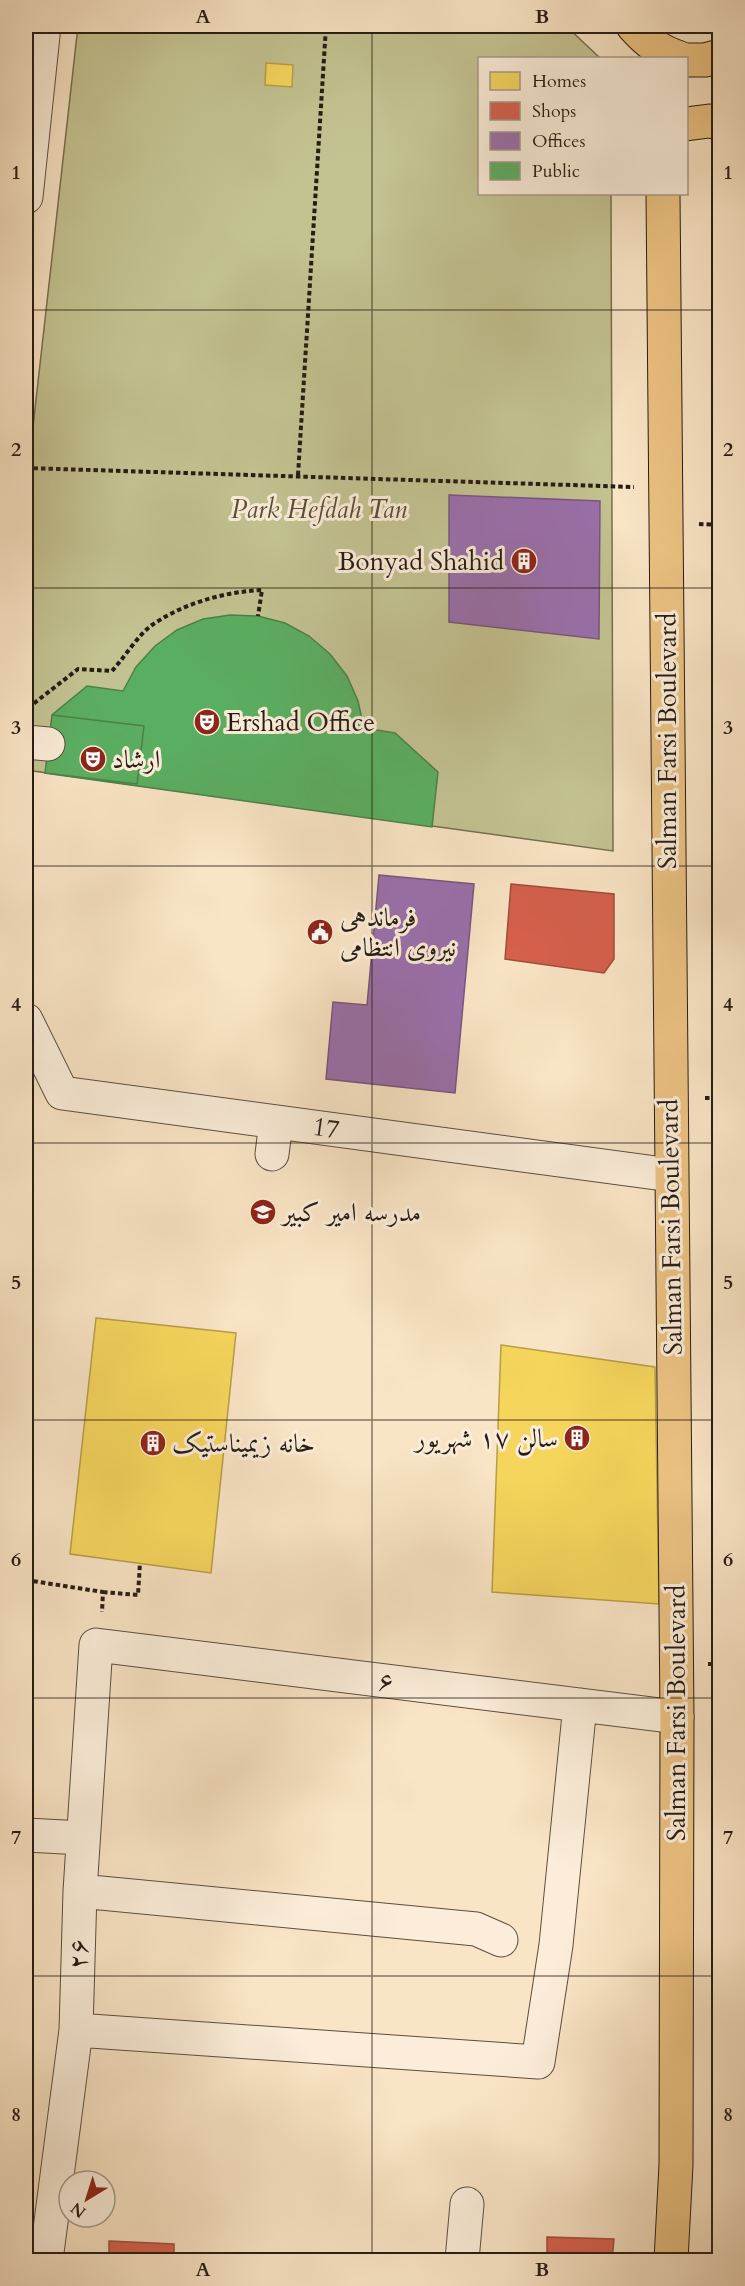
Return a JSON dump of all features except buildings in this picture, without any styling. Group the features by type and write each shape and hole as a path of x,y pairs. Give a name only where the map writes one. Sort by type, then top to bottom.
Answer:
{"main road":[{"path":"633,26 645,40 673,57"},
{"path":"688,58 705,60 720,56"},
{"path":"688,124 709,121 720,123"},
{"name":"Salman Farsi Boulevard","path":"663,195 671,1175 666,1510 677,1718 676,2165 671,2247"},
{"path":"671,2247 676,2245 684,2254 695,2260"}],"street":[{"path":"26,197 32,72 44,26"},
{"name":"17","path":"26,1020 62,1093 671,1175"},
{"path":"272,1154 276,1122"},
{"name":"۶","path":"99,1643 677,1718"},
{"name":"۲۶","path":"46,2260 76,2030 83,1838 99,1643"},
{"path":"76,2030 538,2062 556,1945 580,1705"},
{"path":"26,1835 83,1838"},
{"path":"80,1891 476,1929 501,1940"},
{"path":"462,2260 466,2204"}],"path":[{"path":"298,475 326,26"},
{"path":"26,468 298,475 665,489"},
{"path":"26,710 78,669 112,671 150,626 188,605 241,591 262,590 258,615"},
{"path":"26,1580 138,1595 140,1563"},
{"path":"99,1643 103,1592"}],"green space":[{"name":"Park Hefdah Tan","path":"78,26 566,26 599,57 478,57 478,195 611,195 613,851 26,770 26,489"}],"place":[{"name":"Bonyad Shahid","path":"524,561"},
{"name":"Ershad Office","path":"207,722"},
{"name":"ارشاد","path":"93,759"},
{"name":"فرماندهی نیروی انتظامی","path":"320,932"},
{"name":"مدرسه امیر کبیر","path":"263,1212"},
{"name":"سالن ۱۷ شهریور","path":"577,1438"},
{"name":"خانه زیمیناستیک","path":"153,1443"}]}
